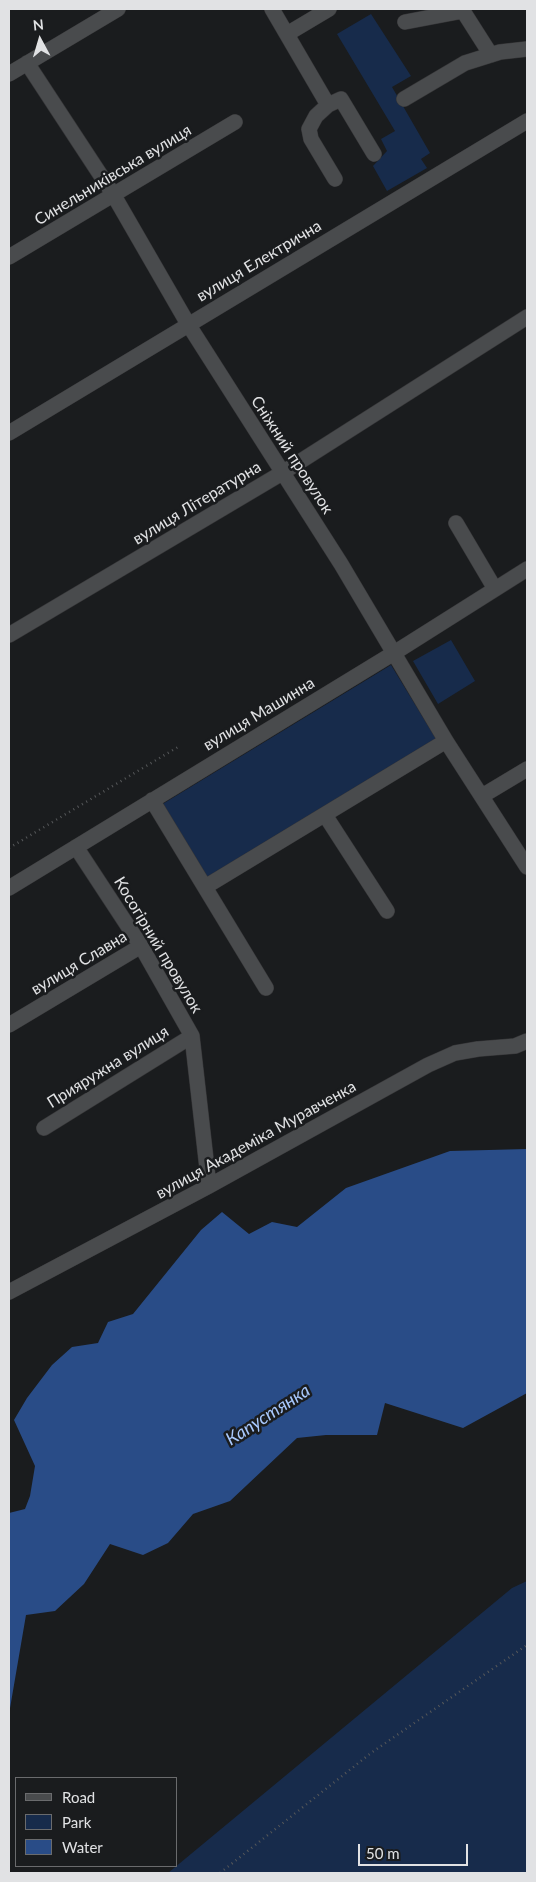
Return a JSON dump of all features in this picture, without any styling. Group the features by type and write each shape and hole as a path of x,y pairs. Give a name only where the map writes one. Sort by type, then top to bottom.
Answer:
{"street":[{"path":"9,74 118,9"},
{"path":"272,9 328,105"},
{"path":"287,34 329,9"},
{"path":"405,22 463,10 491,55"},
{"path":"404,99 465,63 500,52 527,49"},
{"name":"Сніжний провулок","path":"27,63 113,194 188,324 341,564 446,741 527,867"},
{"path":"335,179 311,139 309,129 316,116 328,105 341,99 374,154"},
{"name":"вулиця Електрична","path":"9,433 527,121"},
{"name":"Синельниківська вулиця","path":"9,257 235,122"},
{"name":"вулиця Літературна","path":"9,635 282,473 527,317"},
{"path":"456,524 496,588"},
{"name":"вулиця Машинна","path":"9,888 394,653 527,569"},
{"path":"205,887 446,741"},
{"path":"482,796 527,769"},
{"path":"152,800 266,988"},
{"path":"325,815 387,911"},
{"name":"Косогірний провулок","path":"76,847 142,946 192,1036 209,1186"},
{"name":"вулиця Славна","path":"9,1025 142,946"},
{"name":"Прияружна вулиця","path":"44,1128 192,1036"},
{"name":"вулиця Академіка Муравченка","path":"9,1292 209,1186 428,1065 455,1053 515,1046 527,1041"}],"path":[{"path":"9,848 178,747"},
{"path":"220,1873 371,1753 527,1645"}],"green space":[{"path":"371,14 411,76 392,87 430,153 421,159 427,168 387,191 373,166 387,151 381,139 395,131 337,34"},
{"path":"451,640 475,681 438,704 413,661"},
{"path":"391,665 438,742 206,880 161,805"},
{"path":"527,1581 527,1873 168,1873 178,1867 178,1865 512,1588"}],"water":[{"name":"Капустянка","path":"527,1149 527,1393 463,1428 385,1403 377,1435 326,1435 297,1438 230,1501 193,1514 168,1543 143,1555 110,1544 84,1584 55,1611 26,1615 9,1714 9,1513 25,1509 30,1496 35,1466 14,1420 27,1398 52,1365 72,1347 98,1343 108,1322 133,1314 201,1230 222,1212 249,1234 272,1222 297,1227 346,1188 450,1151"}]}
